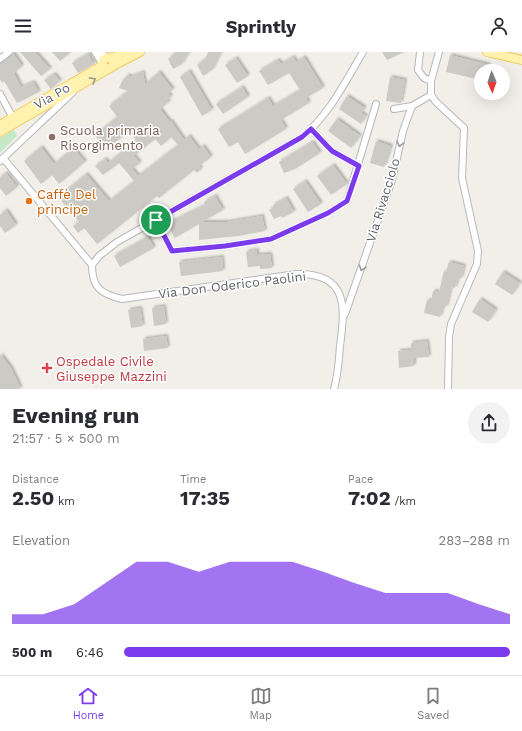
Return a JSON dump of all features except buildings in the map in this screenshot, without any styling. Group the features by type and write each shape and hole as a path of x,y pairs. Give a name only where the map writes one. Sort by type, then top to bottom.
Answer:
{"main road":[{"path":"76,86 106,62 128,52"},
{"path":"106,62 140,52"},
{"path":"487,52 522,60"},
{"name":"Via Po","path":"0,132 56,101 76,86"},
{"name":"Via Po","path":"0,125 76,86"}],"street":[{"path":"0,59 9,52"},
{"path":"95,52 106,62"},
{"path":"76,86 2,160 92,264 99,256 117,242 302,137 311,129 324,113 363,52"},
{"path":"420,52 418,70 424,78 431,82"},
{"path":"439,52 431,82 431,95 436,102 464,128 462,178 478,250 477,264 451,324 449,337 448,389"},
{"path":"0,94 13,118"},
{"path":"394,109 412,106 431,95"},
{"path":"51,111 56,101"},
{"path":"156,220 172,251 225,246 271,239 328,213 347,201 359,166 376,104"},
{"name":"Via Rivacciolo","path":"344,314 353,294 392,180 403,132 412,106"},
{"path":"311,129 332,151 359,166"},
{"name":"Via Don Oderico Paolini","path":"92,264 92,274 95,286 107,295 122,299 297,274 311,274 327,280 339,292 344,314 334,389"}],"green space":[{"path":"14,130 17,136 0,153 0,138"}],"place":[{"name":"Scuola primaria Risorgimento","path":"52,137"},
{"name":"Caffè Del principe","path":"29,201"},
{"name":"Ospedale Civile Giuseppe Mazzini","path":"47,368"}],"route":[{"path":"311,129 332,151 359,166 347,201 328,213 271,239 225,246 172,251 156,220 302,137 311,129"}]}
